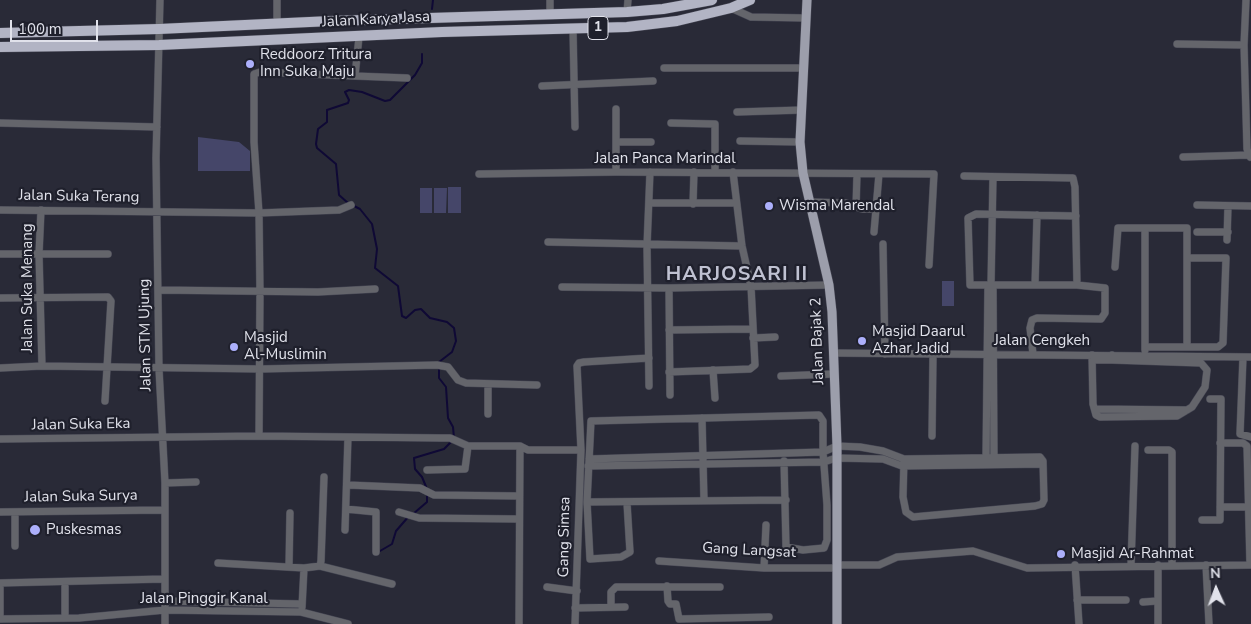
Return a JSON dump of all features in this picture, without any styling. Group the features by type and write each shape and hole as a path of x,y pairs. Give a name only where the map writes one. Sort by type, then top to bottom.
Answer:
{"highway":[{"name":"Jalan Karya Jasa","path":"0,33 627,12 663,9 712,0"},
{"name":"Jalan Karya Jasa","path":"0,47 159,45 442,32 627,27 677,21 731,8 750,0"},
{"path":"503,17 503,31"}],"main road":[{"name":"Jalan Bajak 2","path":"807,0 800,142 803,173 829,285 836,446 838,624"}],"street":[{"name":"Jalan STM Ujung","path":"160,0 157,212 159,368 165,483 163,510 165,624"},
{"path":"276,24 277,0"},
{"path":"550,0 550,15"},
{"path":"627,12 628,0"},
{"path":"1183,157 1250,157 1244,45 1246,0"},
{"path":"731,8 751,17 806,18"},
{"path":"573,29 575,127"},
{"path":"355,76 359,37"},
{"path":"1177,44 1244,45"},
{"path":"664,68 804,68"},
{"path":"259,436 261,369 259,213 254,142 254,74 260,72 408,78"},
{"path":"542,86 653,81"},
{"path":"616,109 616,172"},
{"path":"737,112 802,110"},
{"path":"0,123 158,127"},
{"path":"671,123 715,124 715,172"},
{"path":"740,141 800,142"},
{"path":"616,142 651,142"},
{"name":"Jalan Panca Marindal","path":"479,174 616,172 934,174 930,265"},
{"path":"649,386 647,246 650,172"},
{"path":"693,204 694,172"},
{"path":"669,372 752,368 754,365 751,286 742,246 733,172"},
{"path":"856,208 857,174"},
{"path":"874,232 879,174"},
{"path":"964,176 1073,178 1076,216 1077,284"},
{"path":"990,458 990,285 993,177"},
{"path":"810,202 846,203 856,208 875,209"},
{"path":"650,203 736,203"},
{"name":"Jalan Suka Terang","path":"0,210 259,213 339,210 351,205"},
{"path":"1197,205 1251,206"},
{"path":"1197,232 1228,236 1228,206"},
{"name":"Jalan Suka Menang","path":"41,210 39,254 42,366"},
{"path":"1032,354 1030,328 1034,319 1103,318 1105,306 1104,287 1077,284 969,284 968,221 971,215 1076,216"},
{"path":"1035,284 1037,215"},
{"path":"1145,228 1145,355"},
{"path":"1116,267 1117,229 1186,228 1187,347"},
{"path":"548,242 647,246 742,246"},
{"path":"883,244 885,354"},
{"path":"0,254 108,254"},
{"path":"1145,347 1218,347 1223,343 1226,258 1187,258"},
{"path":"562,287 669,288 829,285"},
{"path":"669,288 670,395"},
{"path":"159,290 260,292 375,289"},
{"path":"0,298 108,297 111,301 108,369 104,401"},
{"path":"669,330 752,329"},
{"path":"753,338 775,337"},
{"name":"Jalan Cengkeh","path":"833,354 933,356 1032,354 1092,358 1145,355 1251,357"},
{"path":"932,436 933,356"},
{"path":"1243,357 1240,434 1251,437"},
{"name":"Gang Simsa","path":"575,624 581,450 577,366 579,363 649,358"},
{"path":"1092,358 1095,409 1188,410 1198,400 1205,387 1208,370 1203,364 1112,358"},
{"path":"0,368 42,366 108,369 261,369 437,365 448,367 458,380 466,383 537,385"},
{"path":"713,370 715,398"},
{"path":"780,376 833,374"},
{"path":"488,384 488,414"},
{"path":"1202,520 1220,520 1220,399 1210,399"},
{"path":"627,503 630,552 621,557 592,560 588,557 587,502 591,421 819,415 823,421 827,540 825,548 787,549 784,532 786,500 784,461"},
{"path":"702,418 704,500"},
{"name":"Jalan Suka Eka","path":"0,439 259,436 450,438 466,445"},
{"path":"345,530 348,485 348,437"},
{"path":"1220,443 1243,442 1247,444 1250,565"},
{"path":"427,470 465,469 466,445 520,446 528,450 581,450"},
{"path":"519,624 518,496 520,446"},
{"path":"588,462 702,455 823,452 836,446 860,447 903,462 1043,464"},
{"path":"1131,565 1135,446"},
{"path":"1148,450 1169,450 1173,454 1172,565"},
{"path":"588,462 824,462 836,458 883,455"},
{"path":"1040,457 1043,464 1044,502 1039,506 913,517 906,512 903,497 903,462 1040,457"},
{"path":"320,566 324,477"},
{"path":"165,483 196,482"},
{"path":"348,485 420,488 434,495 518,496"},
{"path":"587,502 786,500"},
{"path":"1220,507 1248,507"},
{"path":"346,509 376,512 376,552"},
{"name":"Jalan Suka Surya","path":"0,512 163,510"},
{"path":"14,546 15,512"},
{"path":"399,512 411,514 419,518 518,519"},
{"path":"289,566 290,513"},
{"path":"764,568 766,525"},
{"name":"Gang Langsat","path":"659,561 764,568 879,565 892,558 973,551 998,557 1020,567 1075,565 1250,565"},
{"path":"218,563 304,568 320,566 392,584"},
{"path":"1075,565 1079,624"},
{"path":"1158,565 1158,624"},
{"path":"1206,565 1209,624"},
{"path":"301,612 304,568"},
{"path":"0,618 0,584 163,579"},
{"path":"65,582 66,618"},
{"path":"667,586 668,601 670,604 676,604 679,621 769,617"},
{"path":"547,587 577,591"},
{"path":"611,607 612,592 616,587 720,587"},
{"path":"1078,600 1126,600"},
{"path":"164,601 302,604"},
{"path":"1143,602 1157,602"},
{"path":"575,608 625,607"},
{"name":"Jalan Pinggir Kanal","path":"0,618 66,618 165,611 301,612 348,624"}],"shaded area":[{"path":"198,137 239,142 250,151 250,171 198,171"},
{"path":"448,187 461,187 461,213 448,213"},
{"path":"420,188 432,188 432,213 420,213"},
{"path":"434,188 447,188 446,213 434,213"},
{"path":"942,281 954,281 954,306 942,306"}],"waterway":[{"path":"432,9 433,0"},
{"path":"348,203 339,195 336,164 317,148 316,144 318,129 327,122 327,110 348,103 349,100 345,92 349,90 362,92 385,101 390,100 415,75 422,63 422,54"},
{"path":"352,205 360,209 372,224 377,249 375,268 398,286 402,316 406,318 415,310 421,309 430,318 447,322 454,328 456,341 452,352 439,362"},
{"path":"439,367 439,378 446,387 448,418 453,427 454,438"},
{"path":"427,489 422,477 415,469 414,458 444,449 451,442"},
{"path":"413,514 427,502 427,493"},
{"path":"380,551 392,544 396,531 409,516"}],"place":[{"name":"Reddoorz Tritura Inn Suka Maju","path":"250,64"},
{"name":"Wisma Marendal","path":"769,206"},
{"name":"Masjid Daarul Azhar Jadid","path":"862,341"},
{"name":"Masjid Al-Muslimin","path":"234,347"},
{"name":"Puskesmas","path":"35,530"},
{"name":"Masjid Ar-Rahmat","path":"1061,554"}],"district":[{"name":"HARJOSARI II","path":"737,275"}]}
